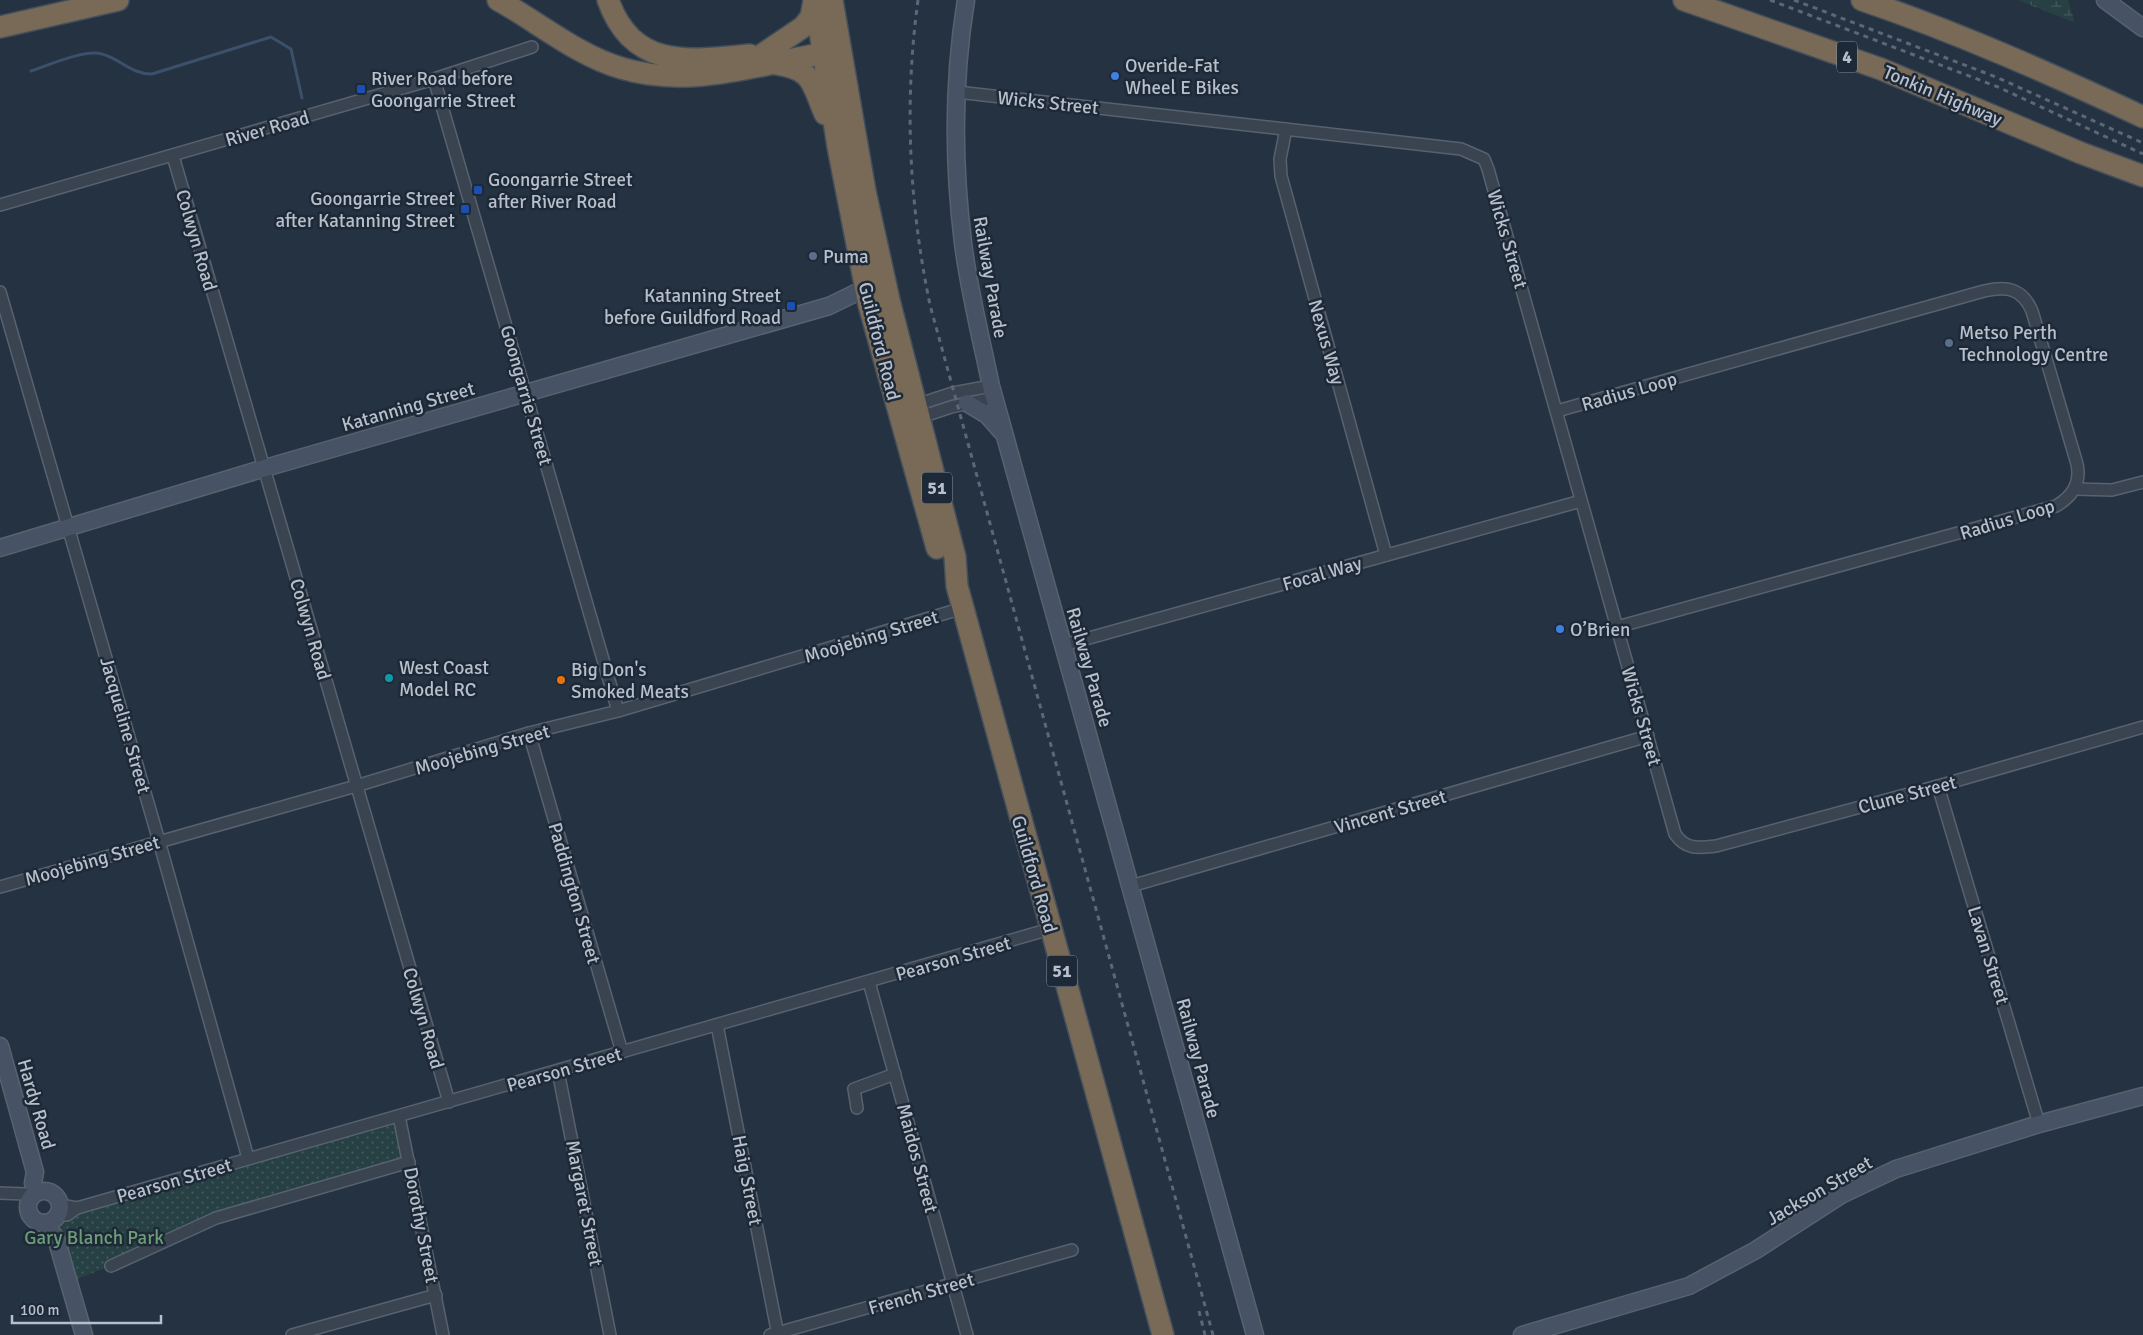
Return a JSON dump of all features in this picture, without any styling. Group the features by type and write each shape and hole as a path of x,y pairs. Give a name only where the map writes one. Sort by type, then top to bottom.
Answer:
{"highway":[{"path":"0,22 73,0"},
{"path":"0,27 118,0"},
{"path":"498,0 585,53 628,70 655,76 682,78 708,76 767,59 831,46"},
{"path":"608,0 618,24 636,42 656,54 676,60 767,59 804,72 811,82 838,147"},
{"path":"767,59 803,27 811,17 814,0"},
{"name":"Guildford Road","path":"814,0 831,46 865,191 877,294"},
{"name":"Guildford Road","path":"832,0 831,46 838,147 908,414 941,562 957,586 1050,930 1163,1335"},
{"name":"Tonkin Highway","path":"1684,0 1881,68 2081,153 2143,176"},
{"path":"1862,0 1975,41 2143,117"},
{"path":"2081,153 2143,181"}],"street":[{"name":"Railway Parade","path":"966,0 959,45 956,158 964,246 992,392 1255,1335"},
{"path":"2105,0 2143,28"},
{"name":"River Road","path":"0,205 434,79 532,47"},
{"name":"Goongarrie Street","path":"434,79 527,393 618,712"},
{"name":"Wicks Street","path":"957,92 1461,149 1484,159 1557,411 1675,834"},
{"name":"Nexus Way","path":"1286,129 1280,159 1280,176 1386,555"},
{"name":"Colwyn Road","path":"172,156 265,468 449,1102"},
{"name":"Radius Loop","path":"1557,411 1984,291 2012,288 2024,296 2032,311 2076,464 2078,473 2075,489 2062,503 2049,508 1617,627"},
{"name":"Jacqueline Street","path":"0,292 160,841 248,1158"},
{"name":"Katanning Street","path":"0,548 265,468 829,306 877,294"},
{"path":"908,414 967,403 992,392"},
{"path":"908,414 953,393 992,392"},
{"path":"967,403 987,415 1004,435"},
{"path":"2075,489 2112,490 2143,482"},
{"name":"Focal Way","path":"1064,645 1581,501"},
{"name":"Moojebing Street","path":"0,887 356,786 529,733 618,712 962,608"},
{"name":"Clune Street","path":"1675,834 1680,842 1688,846 1716,846 1938,786 2143,727"},
{"name":"Paddington Street","path":"529,733 622,1052"},
{"name":"Vincent Street","path":"1131,886 1648,736"},
{"name":"Lavan Street","path":"1938,786 2039,1124"},
{"name":"Pearson Street","path":"54,1215 1050,930"},
{"name":"Maidos Street","path":"869,982 967,1335"},
{"name":"Haig Street","path":"717,1025 775,1334"},
{"name":"Hardy Road","path":"0,1046 35,1172 43,1179 32,1195"},
{"name":"Margaret Street","path":"558,1071 610,1335"},
{"path":"857,1108 854,1089 895,1074"},
{"name":"Jackson Street","path":"1522,1335 1689,1286 1756,1250 1842,1195 1896,1169 2039,1124 2143,1096"},
{"name":"Dorothy Street","path":"399,1116 410,1162 443,1335"},
{"path":"111,1266 216,1218 410,1162"},
{"path":"0,1193 58,1198 54,1215 58,1229 56,1238 84,1335"},
{"path":"32,1195 30,1214 34,1218 54,1215"},
{"name":"French Street","path":"775,1334 1072,1250"},
{"path":"292,1335 436,1295"}],"green space":[{"path":"2018,0 2068,0 2075,23"},
{"name":"Gary Blanch Park","path":"399,1116 409,1162 216,1218 111,1266 69,1282 58,1229 54,1219"}],"waterway":[{"path":"31,71 67,58 95,53 109,56 138,72 152,74 271,37 291,49 302,98"}],"railway":[{"path":"918,0 911,77 911,153 917,229 930,305 1213,1335"},
{"path":"1770,0 1998,87 2143,154"},
{"path":"1794,0 1996,77 2143,143"},
{"path":"1199,1311 1205,1335"}],"place":[{"name":"Overide-Fat Wheel E Bikes","path":"1115,76"},
{"name":"River Road before Goongarrie Street","path":"361,89"},
{"name":"Goongarrie Street after River Road","path":"478,190"},
{"name":"Goongarrie Street after Katanning Street","path":"465,209"},
{"name":"Puma","path":"813,256"},
{"name":"Katanning Street before Guildford Road","path":"791,306"},
{"name":"Metso Perth Technology Centre","path":"1949,343"},
{"name":"O’Brien","path":"1560,629"},
{"name":"West Coast Model RC","path":"389,678"},
{"name":"Big Don's Smoked Meats","path":"561,680"}]}
